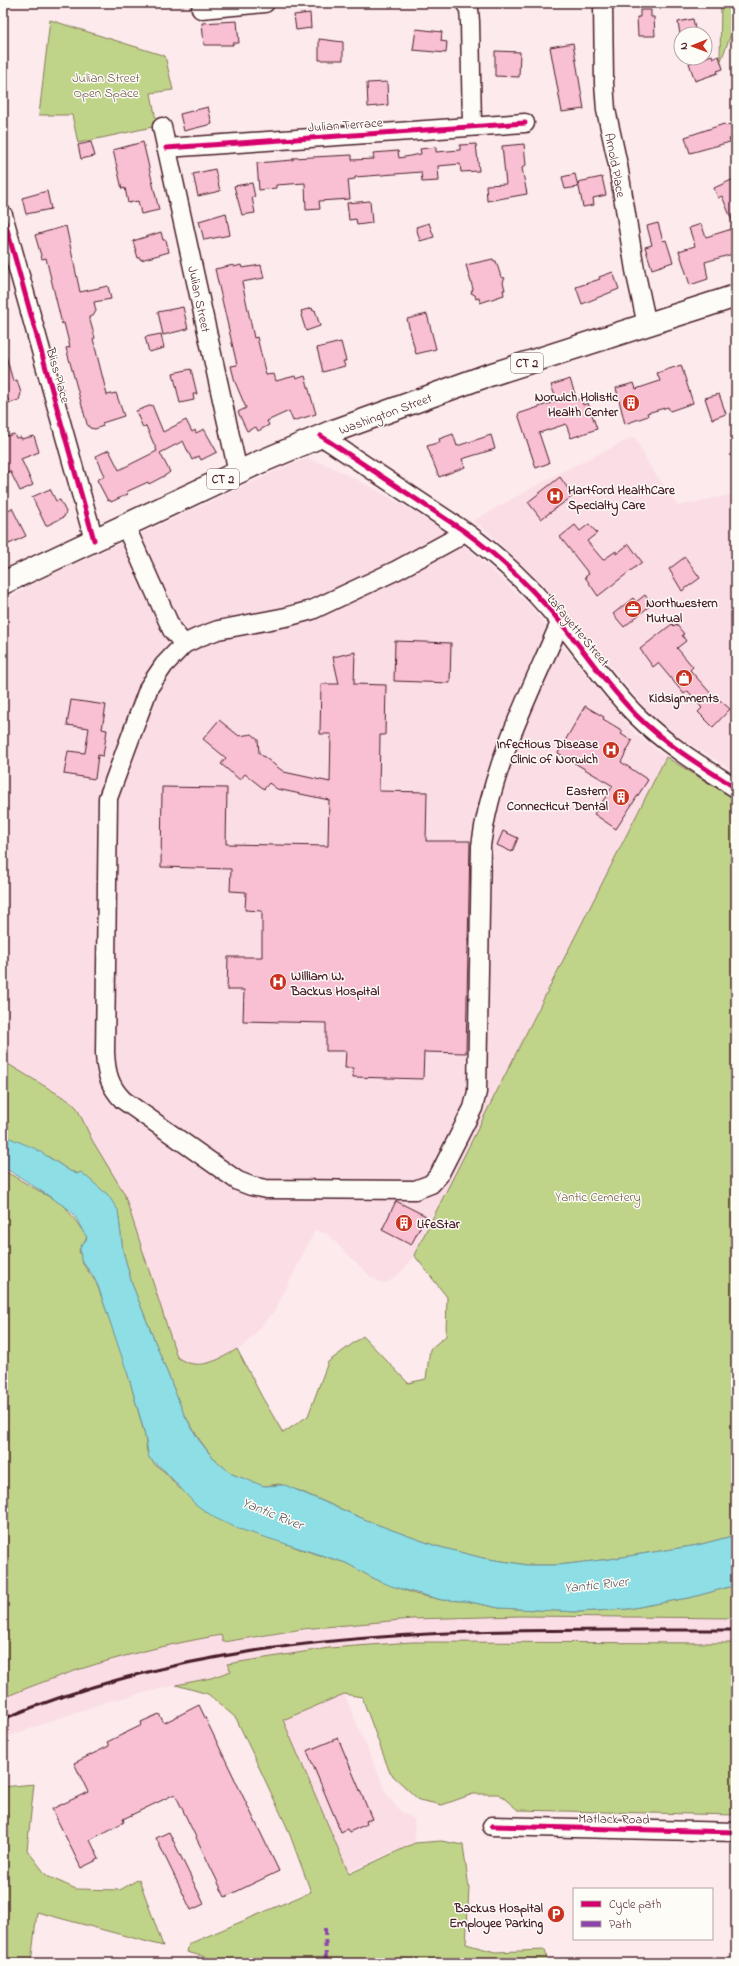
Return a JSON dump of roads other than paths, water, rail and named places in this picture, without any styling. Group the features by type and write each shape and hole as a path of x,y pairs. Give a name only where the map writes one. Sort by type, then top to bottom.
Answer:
{"highway":[{"name":"Washington Street","path":"3,584 238,472 321,436 483,378 736,296"}],"street":[{"path":"201,9 265,3"},
{"path":"465,3 469,9 470,22 472,126"},
{"name":"Arnold Place","path":"603,3 604,83 606,110 618,165 635,270 647,325"},
{"name":"Julian Terrace","path":"166,148 526,123"},
{"name":"Julian Street","path":"162,127 238,472"},
{"name":"Bliss Place","path":"3,215 94,540"},
{"name":"Lafayette Street","path":"321,436 464,531 484,546 515,575 560,623 616,693 647,726 679,751 736,788"},
{"path":"125,525 172,630 184,644"},
{"path":"464,531 454,539 397,570 312,610 286,617 218,630 184,644 164,665 149,687 108,798 105,1053 106,1072 111,1084 123,1100 238,1181 250,1186 266,1189 415,1190 431,1184 439,1175 473,1108 478,1077 480,846 485,819 500,762 560,623"},
{"name":"Matlack Road","path":"492,1826 736,1832"}],"water":[{"name":"Yantic River","path":"3,1135 36,1149 70,1171 77,1174 81,1172 108,1195 118,1210 123,1251 132,1284 183,1412 198,1439 213,1458 232,1474 264,1486 285,1485 373,1523 436,1546 483,1558 527,1565 559,1565 610,1559 698,1545 736,1535 736,1585 693,1597 628,1609 578,1612 499,1608 465,1601 442,1600 391,1586 346,1563 239,1529 215,1518 195,1504 164,1470 149,1458 144,1431 129,1378 98,1286 92,1274 81,1260 80,1247 87,1237 70,1210 3,1167"}],"railway":[{"path":"3,1719 91,1687 181,1664 272,1648 364,1638 457,1633 550,1630 736,1630"}],"place":[{"name":"Norwich Holistic Health Center","path":"631,403"},
{"name":"Hartford HealthCare Specialty Care","path":"555,496"},
{"name":"Northwestern Mutual","path":"633,609"},
{"name":"Kidsignments","path":"684,678"},
{"name":"Infectious Disease Clinic of Norwich","path":"611,750"},
{"name":"Eastern Connecticut Dental","path":"621,797"},
{"name":"William W. Backus Hospital","path":"278,982"},
{"name":"LifeStar","path":"404,1223"},
{"name":"Backus Hospital Employee Parking","path":"556,1914"}],"park label":[{"name":"Julian Street Open Space","path":"106,84"},
{"name":"Yantic Cemetery","path":"598,1196"}]}
